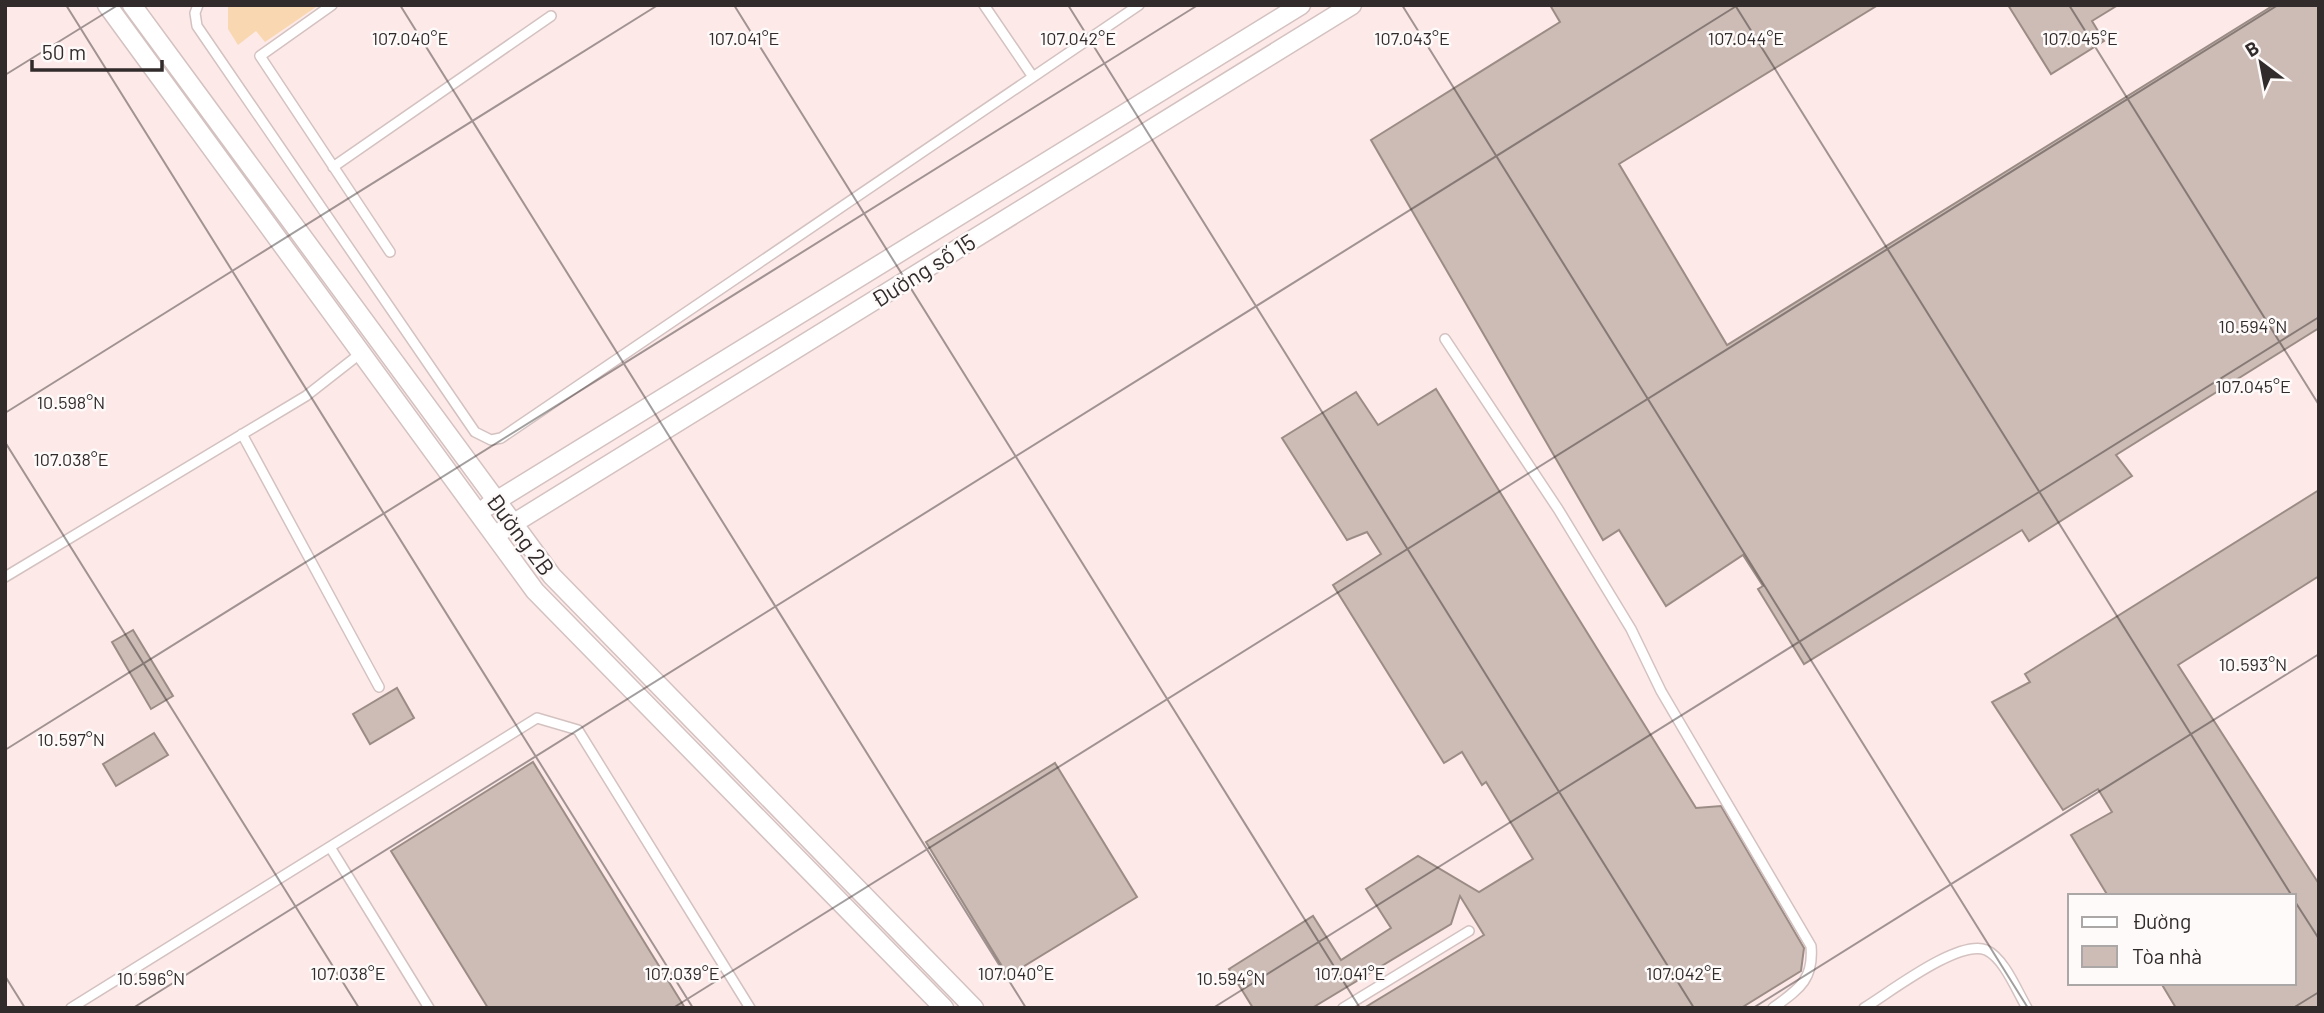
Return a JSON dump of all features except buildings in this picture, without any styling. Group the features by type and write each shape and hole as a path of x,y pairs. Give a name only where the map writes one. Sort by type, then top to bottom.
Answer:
{"street":[{"name":"Đường 2B","path":"107,5 535,591 944,1008"},
{"name":"Đường 2B","path":"132,5 552,576 974,1008"},
{"name":"Đường số 15","path":"478,512 1301,5"},
{"name":"Đường số 15","path":"494,535 1352,5"}],"lane":[{"path":"198,5 194,13 197,26 475,432 486,440 501,438 1139,5"},
{"path":"332,5 260,56 390,252"},
{"path":"984,5 1033,77"},
{"path":"333,167 551,16"},
{"path":"1445,339 1558,509 1631,629 1661,691 1811,946 1813,966 1806,981 1773,1008"},
{"path":"5,577 306,396 361,353"},
{"path":"242,434 379,687"},
{"path":"71,1008 537,718 578,730 750,1008"},
{"path":"330,847 429,1008"},
{"path":"1343,1008 1469,931"},
{"path":"1864,1008 1953,954 1970,948 1987,951 1996,958 2027,1008"}],"shaded area":[{"path":"228,5 319,5 265,42 256,31 238,45 228,29"}]}
